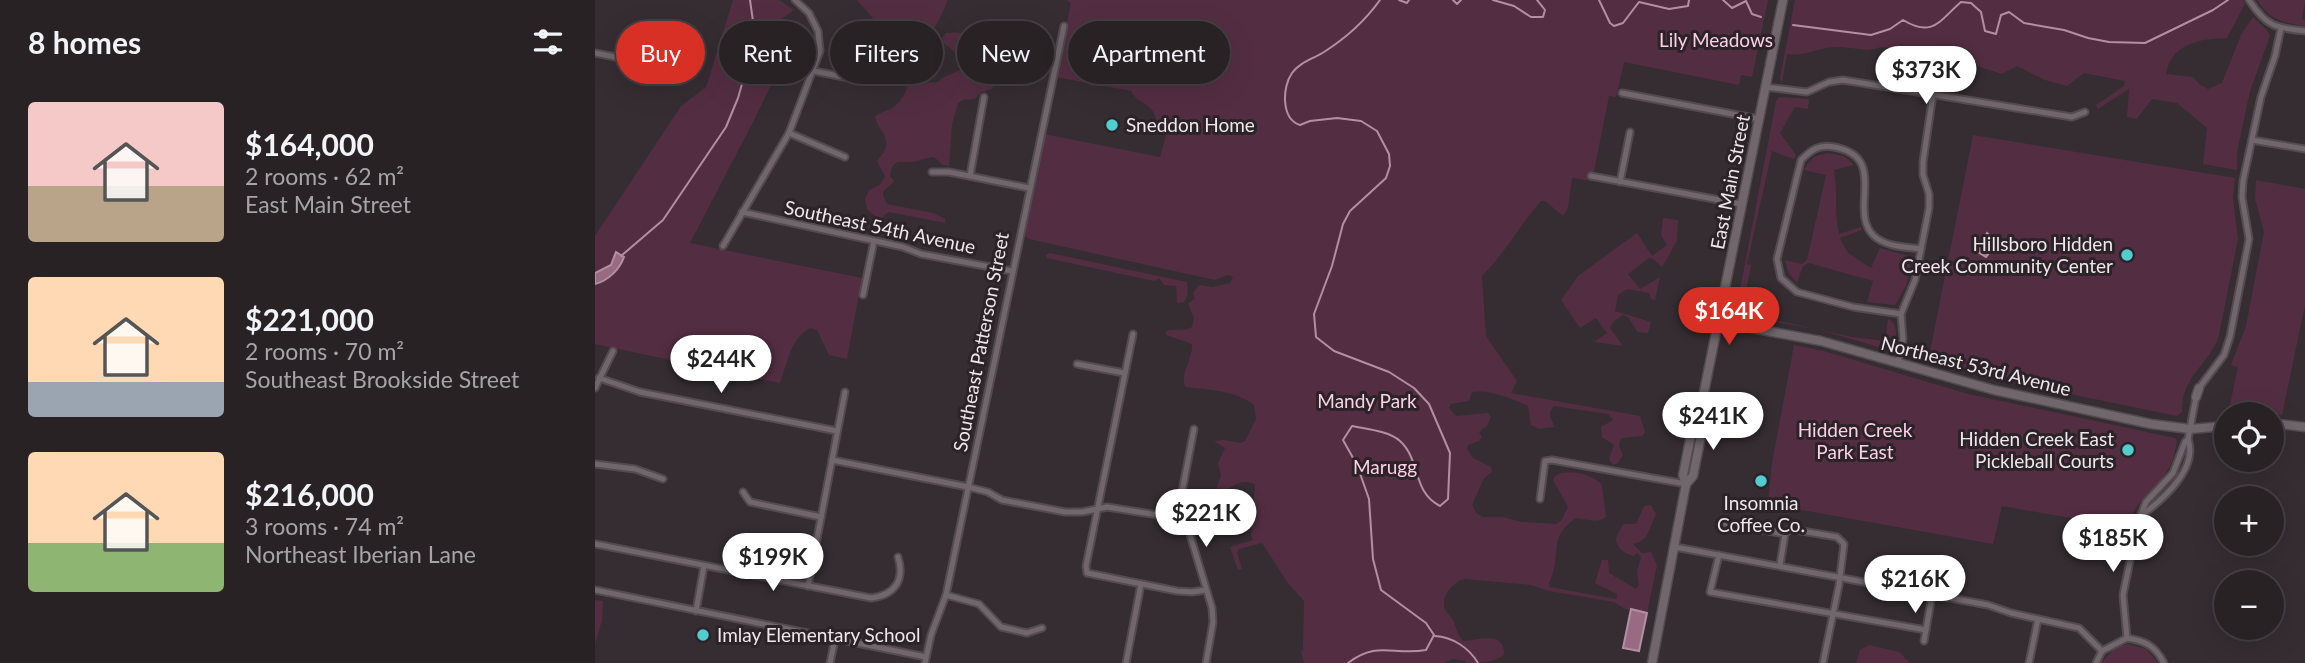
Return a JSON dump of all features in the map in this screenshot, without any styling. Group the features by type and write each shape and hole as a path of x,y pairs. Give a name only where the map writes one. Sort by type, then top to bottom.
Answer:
{"main road":[{"name":"East Main Street","path":"1652,663 1686,484 1693,476 1704,421 1700,412 1783,0"},
{"name":"Northeast 53rd Avenue","path":"1719,322 1821,341 2003,392 2151,424 2190,429 2214,427"},
{"path":"2284,425 2305,428"}],"street":[{"path":"2249,0 2263,20 2281,28 2305,31"},
{"path":"797,1 813,21"},
{"name":"Southeast Patterson Street","path":"925,660 946,595 1064,26"},
{"path":"816,27 820,51 816,64"},
{"path":"2127,638 2123,595 2141,516 2180,478 2188,458 2188,439 2198,392 2224,355 2230,337 2249,239 2242,193 2261,97 2281,28"},
{"path":"595,53 616,57"},
{"path":"1765,87 1807,92 1829,82 1843,80 2071,117 2085,112"},
{"path":"723,246 789,133 809,84"},
{"path":"1622,93 1759,118"},
{"path":"1898,363 1903,339 1901,314 1915,280 1930,208 1923,162 1933,94"},
{"path":"969,176 984,97"},
{"path":"1620,182 1630,132"},
{"path":"789,133 845,157"},
{"path":"2252,141 2305,149"},
{"path":"1901,314 1853,307 1797,292 1781,278 1777,259 1801,160 1810,150 1821,146 1846,150 1854,155 1862,165 1864,174 1868,227 1886,243 1921,249"},
{"path":"932,172 949,172 1029,188"},
{"path":"1591,176 1741,204"},
{"name":"Southeast 54th Avenue","path":"742,212 904,247 921,254 1012,271"},
{"path":"863,295 874,241"},
{"path":"1133,334 1086,566 1087,572 1177,591 1205,590"},
{"path":"595,388 613,351"},
{"path":"1077,364 1124,373"},
{"path":"599,378 640,392 837,431"},
{"path":"808,586 845,391"},
{"path":"1194,429 1181,497 1184,519 1212,608 1213,622 1206,663"},
{"path":"832,460 968,487 1002,499 1065,512 1117,508 1184,519"},
{"path":"1540,499 1545,461 1565,461 1686,484"},
{"path":"595,464 635,469 663,480"},
{"path":"743,492 750,502 821,517"},
{"path":"1725,523 1785,534"},
{"path":"1780,565 1785,534 1790,529 1839,538 1844,544 1823,663"},
{"path":"595,544 871,598 885,596 896,586 902,569 898,557"},
{"path":"1675,547 1839,576 1988,606 2080,628 2102,651"},
{"path":"1719,555 1710,592 1926,630"},
{"path":"696,611 704,566"},
{"path":"1126,663 1141,584"},
{"path":"595,590 925,660"},
{"path":"946,595 979,604 1001,627 1027,633 1042,628"},
{"path":"1923,641 1933,595"},
{"path":"2029,663 2038,619"},
{"path":"2096,663 2102,651 2127,638 2141,640 2152,646 2164,663"},
{"path":"830,663 835,639"}],"green space":[{"path":"733,0 779,0 794,10 779,21 726,21"},
{"path":"857,0 947,0 938,21 875,21"},
{"path":"1067,0 1768,0 1752,77 1741,75 1739,85 1624,62 1616,97 1609,96 1592,181 1572,178 1568,208 1563,216 1545,201 1541,201 1482,276 1486,336 1517,381 1511,393 1640,416 1645,432 1642,436 1621,438 1619,446 1623,455 1618,463 1613,465 1609,459 1614,445 1602,437 1601,427 1613,420 1608,414 1554,406 1550,414 1554,427 1539,429 1531,425 1528,406 1501,395 1479,391 1472,392 1469,401 1451,404 1449,408 1456,416 1488,413 1491,417 1487,426 1479,432 1482,437 1479,441 1468,445 1467,449 1473,458 1491,467 1492,472 1484,478 1472,505 1477,514 1522,522 1556,524 1561,521 1568,507 1553,480 1555,476 1566,472 1580,473 1602,485 1606,517 1596,521 1576,518 1567,525 1558,540 1550,587 1616,599 1617,594 1595,583 1602,560 1608,560 1609,573 1636,589 1639,585 1637,571 1641,557 1637,553 1633,556 1624,552 1617,545 1616,538 1623,524 1636,524 1644,506 1651,505 1656,514 1650,529 1642,540 1633,544 1642,553 1651,552 1657,565 1647,613 1625,609 1614,602 1549,591 1531,585 1465,579 1453,585 1447,592 1445,609 1464,641 1490,638 1500,642 1504,655 1499,658 1476,663 1453,659 1444,663 1304,663 1301,651 1304,601 1288,583 1262,543 1239,549 1237,552 1242,569 1238,570 1230,547 1253,540 1251,535 1255,485 1241,483 1232,486 1222,496 1217,496 1221,476 1218,463 1225,448 1214,441 1245,441 1256,419 1254,405 1238,396 1185,387 1184,376 1192,344 1166,335 1166,331 1192,327 1194,318 1188,304 1195,298 1193,293 1199,285 1213,287 1230,283 1233,277 1228,275 1215,280 1029,239 1023,234 1044,134 1160,157 1166,135 1159,127 1152,110 1131,91 1094,84 1230,84 1230,21 1068,21 1068,79 1056,77 1071,3"},
{"path":"1795,0 2243,0 2245,4 2227,38 2189,44 2174,55 2169,63 2166,74 2193,77 2208,89 2222,83 2241,35 2253,17 2270,36 2250,91 2237,152 2237,170 2203,164 2207,128 2177,103 2152,99 2137,119 2127,117 2129,89 2098,109 2096,105 2124,86 2125,81 2084,73 2067,86 2045,80 2017,66 2002,74 1980,67 1973,61 1882,47 1866,50 1837,47 1787,54 1782,83 1780,78"},
{"path":"2257,0 2305,0 2302,19 2305,20 2305,26 2278,19 2267,12"},
{"path":"946,33 957,33 957,54 943,43"},
{"path":"719,45 719,84 772,84 690,243 862,278 847,359 829,355 817,330 810,328 794,345 780,383 595,344 595,236 681,106 706,87"},
{"path":"957,71 957,84 994,84 992,89 981,92 975,99 958,103 952,125 949,166 943,165 934,157 899,162 891,169 890,176 894,181 883,192 887,204 933,213 945,219 945,223 889,212 884,215 880,233 874,235 870,232 876,217 867,209 865,199 869,190 880,185 885,176 877,161 886,147 885,138 875,117 895,106 906,92 908,84 943,84 943,78"},
{"path":"1779,97 1809,99 1808,109 1795,107 1780,133 1796,155 1794,159 1772,151 1747,264 1751,265 1742,313 1819,330 1740,315 1736,311 1776,101"},
{"path":"1973,135 2235,178 2233,198 2238,239 2219,335 2191,379 2183,399 2182,412 2177,416 1996,379 1909,355 1908,353 1929,357"},
{"path":"1827,153 1844,156 1854,165 1834,170 1839,234 1861,227 1862,230 1840,238 1847,252 1871,268 1880,248 1912,257 1906,286 1895,305 1867,302 1873,281 1809,263 1803,266 1797,283 1788,272 1785,260 1802,264 1807,260 1826,175 1804,170 1814,157"},
{"path":"2256,180 2305,189 2305,305 2284,405 2284,402 2231,402 2238,367 2231,365 2246,326 2264,232 2255,199"},
{"path":"1663,218 1678,220 1677,241 1662,267 1649,258 1628,274 1640,289 1660,277 1655,300 1651,299 1649,293 1627,289 1618,295 1615,311 1651,322 1648,333 1638,332 1628,317 1623,315 1614,321 1610,328 1623,346 1594,342 1607,333 1596,318 1580,328 1561,300 1578,276 1637,233 1652,256 1667,245 1661,235"},
{"path":"1050,253 1187,282 1188,294 1184,302 1177,303 1176,286 1164,285 1159,278 1154,281 1047,258 1046,255"},
{"path":"1888,319 1894,324 1896,338 1892,351 1820,330 1885,341"},
{"name":"Hidden Creek Park East","path":"1794,345 1824,351 1968,394 2175,438 2177,441 2173,459 2163,477 2136,508 2127,528 2002,506 1993,544 1768,504 1772,463"},
{"path":"595,600 603,601 602,620 595,644"},
{"path":"2128,644 2146,649 2158,663 2101,663 2115,648"},
{"path":"1869,645 1899,652 1910,663 1856,663 1860,650"}],"shaded area":[{"path":"1987,233 1997,243 1986,257 1976,251"},
{"path":"616,252 624,257 620,266 609,277 595,284 595,273 611,265"},
{"path":"1631,609 1647,613 1639,651 1623,648"}],"waterway":[{"path":"621,256 663,220 726,127 746,70 753,21 750,0"},
{"path":"1380,0 1347,35 1295,69 1286,86 1285,102 1289,116 1300,125 1337,118 1361,121 1377,131 1389,154 1390,166 1386,178 1350,211 1343,224 1332,266 1314,314 1316,337 1334,351 1389,372 1414,388 1429,404 1450,453 1448,499 1440,506 1425,493 1411,457 1400,441 1390,435 1352,426 1343,440 1357,465 1369,499 1373,559 1381,590 1426,623 1434,635"},
{"path":"1399,0 1407,3 1409,0"},
{"path":"1453,0 1457,4 1461,0"},
{"path":"1493,0 1514,6 1531,17 1543,17 1545,10 1537,0"},
{"path":"1599,0 1614,26 1623,23 1639,2 1669,9 1688,6 1689,0"},
{"path":"1723,0 1732,8 1746,1 1752,14 1761,17"},
{"path":"1793,25 1871,35 1890,29 1903,20 1922,27 1935,25 1961,2 1971,3 1981,12 1985,31 1996,34 2001,15 2009,12 2024,23 2064,30 2088,38 2109,42 2145,43 2228,0"},
{"path":"1348,663 1377,650 1426,650 1434,635"},
{"path":"1435,636 1460,644 1478,663"}],"place":[{"name":"Sneddon Home","path":"1112,125"},
{"name":"Hillsboro Hidden Creek Community Center","path":"2127,255"},
{"name":"Hidden Creek East Pickleball Courts","path":"2128,450"},
{"name":"Insomnia Coffee Co.","path":"1761,481"},
{"name":"Imlay Elementary School","path":"703,635"}],"park label":[{"name":"Lily Meadows","path":"1716,40"},
{"name":"Mandy Park","path":"1367,401"},
{"name":"Marugg","path":"1385,467"}]}
